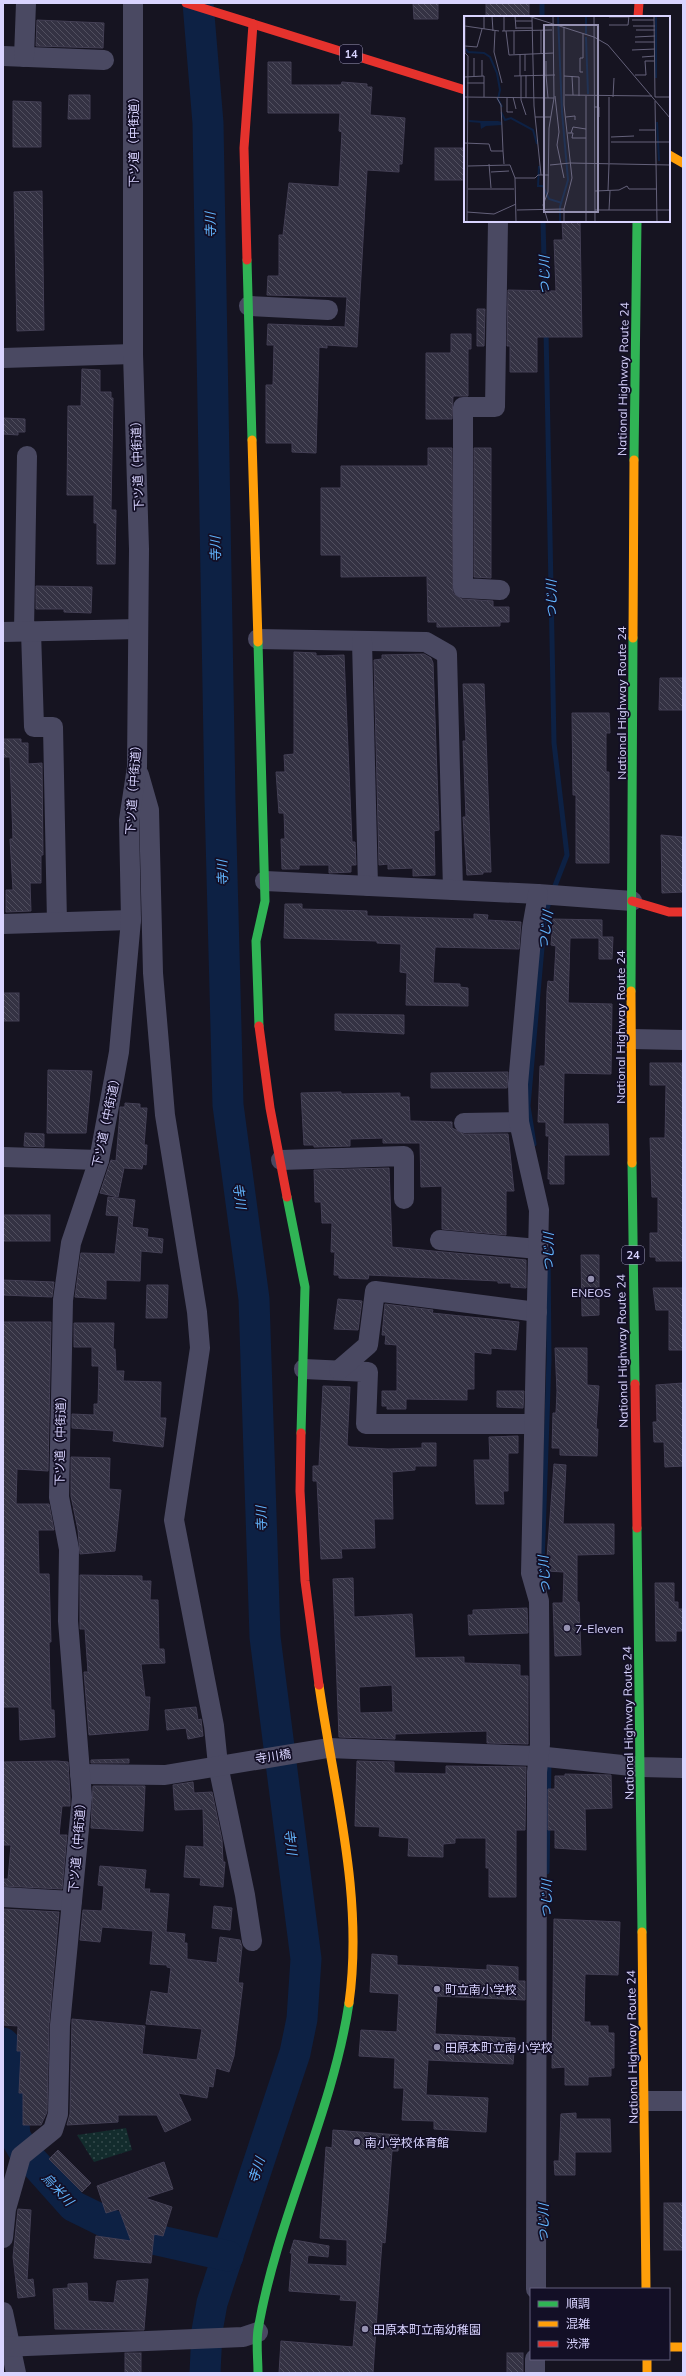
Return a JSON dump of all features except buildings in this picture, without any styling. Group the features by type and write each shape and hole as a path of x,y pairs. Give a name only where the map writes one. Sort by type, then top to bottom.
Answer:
{"main road":[{"name":"14","path":"186,3 464,90"},
{"path":"638,3 638,16"},
{"path":"253,24 244,148 265,881 265,901 256,941 258,1017 270,1108 282,1160 305,1287 300,1490 305,1581 325,1748 350,1871 353,1974 345,2029 322,2110 250,2334 258,2373"},
{"path":"670,156 683,163"},
{"name":"National Highway Route 24","path":"637,222 634,450 632,1039 635,1471 641,1767 646,2288"},
{"path":"632,901 669,912 683,912"},
{"path":"670,2347 683,2347"},
{"path":"647,2360 647,2373"}],"street":[{"path":"24,57 26,3"},
{"name":"下ツ道（中街道）","path":"3,2238 6,2209 21,2156 53,2130 58,2114 60,2025 82,1797 68,1621 69,1549 59,1497 63,1300 71,1243 99,1160 120,1052 131,920 129,820 137,768 139,549 133,354 132,3"},
{"path":"3,56 104,60"},
{"path":"498,222 495,407 463,407 463,588 500,590"},
{"path":"249,306 328,310"},
{"path":"3,358 133,354"},
{"path":"27,456 28,631 34,727 53,727 57,922"},
{"path":"3,632 138,629"},
{"path":"258,639 426,642 447,654 453,890"},
{"path":"362,641 368,886"},
{"path":"137,768 149,810 153,973 165,1115 197,1312 200,1348 174,1520 222,1765 252,1941"},
{"path":"265,881 548,895 632,901"},
{"path":"536,2288 544,1756 540,1744 539,1601 531,1573 538,1312 539,1210 519,1122 518,1084 522,1027 548,895"},
{"path":"3,924 131,920"},
{"path":"632,1039 683,1040"},
{"path":"464,1123 519,1122"},
{"path":"282,1160 404,1156 404,1199"},
{"path":"3,1157 99,1160"},
{"path":"440,1240 538,1248"},
{"path":"339,1370 368,1345 375,1291 538,1312"},
{"path":"304,1369 368,1372 366,1424 534,1424"},
{"name":"寺川橋","path":"80,1774 165,1776 325,1748 544,1756 641,1767 683,1768"},
{"path":"3,1897 72,1901"},
{"path":"644,2100 683,2101"},
{"path":"3,2312 6,2346 16,2373"},
{"path":"6,2346 250,2334"},
{"path":"535,2360 535,2373"}],"green space":[{"path":"126,2128 132,2150 94,2162 77,2135"}],"waterway":[{"name":"寺川","path":"198,3 208,123 220,799 228,1105 254,1299 265,1637 306,1959 302,2019 295,2053 212,2303 207,2331 205,2373"},
{"name":"つじ川","path":"542,3 542,16"},
{"name":"つじ川","path":"543,222 545,296"},
{"name":"つじ川","path":"546,330 554,743 567,855 553,891"},
{"name":"つじ川","path":"534,1144 528,1106 545,914 550,900"},
{"name":"つじ川","path":"545,1588 542,1565 549,1360 548,1248"},
{"name":"つじ川","path":"547,1872 549,1762"},
{"name":"烏米川","path":"3,2043 7,2047 15,2136 23,2150 73,2206 130,2234 228,2256"}],"traffic: fast":[{"path":"634,460 637,222"},
{"path":"247,260 252,440"},
{"path":"631,991 633,638"},
{"path":"258,642 265,901 256,941 259,1026"},
{"path":"632,1163 635,1384"},
{"path":"287,1197 305,1287 301,1433"},
{"path":"637,1528 642,1932"},
{"path":"258,2373 257,2335 267,2288 278,2247 330,2086 341,2045 349,2003"}],"traffic: slow":[{"path":"670,156 683,163"},
{"path":"252,440 258,642"},
{"path":"633,638 634,460"},
{"path":"631,991 632,1163"},
{"path":"319,1685 339,1804 350,1883 353,1923 353,1963 349,2003"},
{"path":"642,1932 646,2288"},
{"path":"670,2347 683,2347"},
{"path":"647,2360 647,2373"}],"traffic: jam":[{"path":"186,3 464,90"},
{"path":"638,16 639,3"},
{"path":"247,260 244,148 253,24"},
{"path":"632,901 669,912 683,912"},
{"path":"259,1026 270,1108 287,1197"},
{"path":"635,1384 637,1528"},
{"path":"301,1433 300,1491 305,1581 319,1685"}],"place":[{"name":"ENEOS","path":"591,1279"},
{"name":"7-Eleven","path":"567,1628"},
{"name":"町立南小学校","path":"437,1989"},
{"name":"田原本町立南小学校","path":"437,2047"},
{"name":"南小学校体育館","path":"357,2142"},
{"name":"田原本町立南幼稚園","path":"365,2329"}]}
